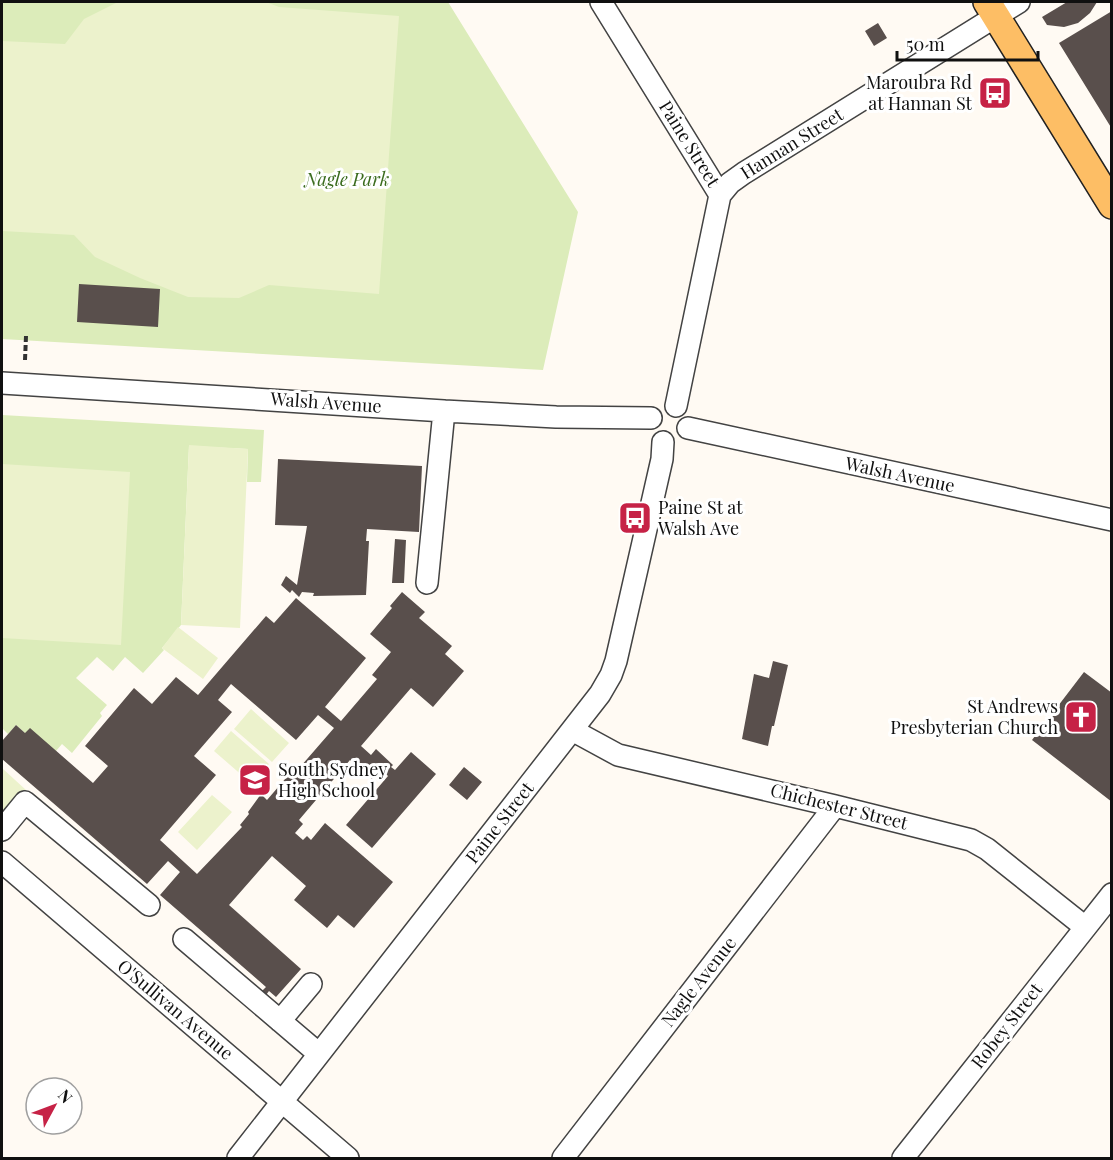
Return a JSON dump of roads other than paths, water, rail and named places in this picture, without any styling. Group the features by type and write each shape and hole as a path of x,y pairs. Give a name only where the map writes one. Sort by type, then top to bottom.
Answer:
{"main road":[{"path":"992,9 1112,205"}],"street":[{"name":"Paine Street","path":"601,2 720,195 676,406"},
{"name":"Hannan Street","path":"720,195 730,183 744,173 992,9 1019,2"},
{"name":"Walsh Avenue","path":"2,383 444,411 556,417 651,418"},
{"path":"667,404 676,406 687,416 688,429 686,434 676,442 663,442 653,434 651,418 661,406 667,404"},
{"path":"427,583 444,411"},
{"name":"Walsh Avenue","path":"688,429 1112,520"},
{"name":"Paine Street","path":"238,1158 572,730 611,675 639,564 662,459 663,442"},
{"name":"Chichester Street","path":"572,730 618,755 971,840 987,849 1086,927"},
{"path":"2,830 25,802 149,905"},
{"name":"Nagle Avenue","path":"563,1158 835,806"},
{"name":"O'Sullivan Avenue","path":"2,862 348,1158"},
{"name":"Robey Street","path":"903,1158 1112,894"},
{"path":"184,939 319,1054"},
{"path":"280,1021 311,984"}],"place":[{"name":"Maroubra Rd at Hannan St","path":"995,93"},
{"name":"Paine St at Walsh Ave","path":"635,518"},
{"name":"St Andrews Presbyterian Church","path":"1081,717"},
{"name":"South Sydney High School","path":"255,780"}],"park label":[{"name":"Nagle Park","path":"347,180"}]}
